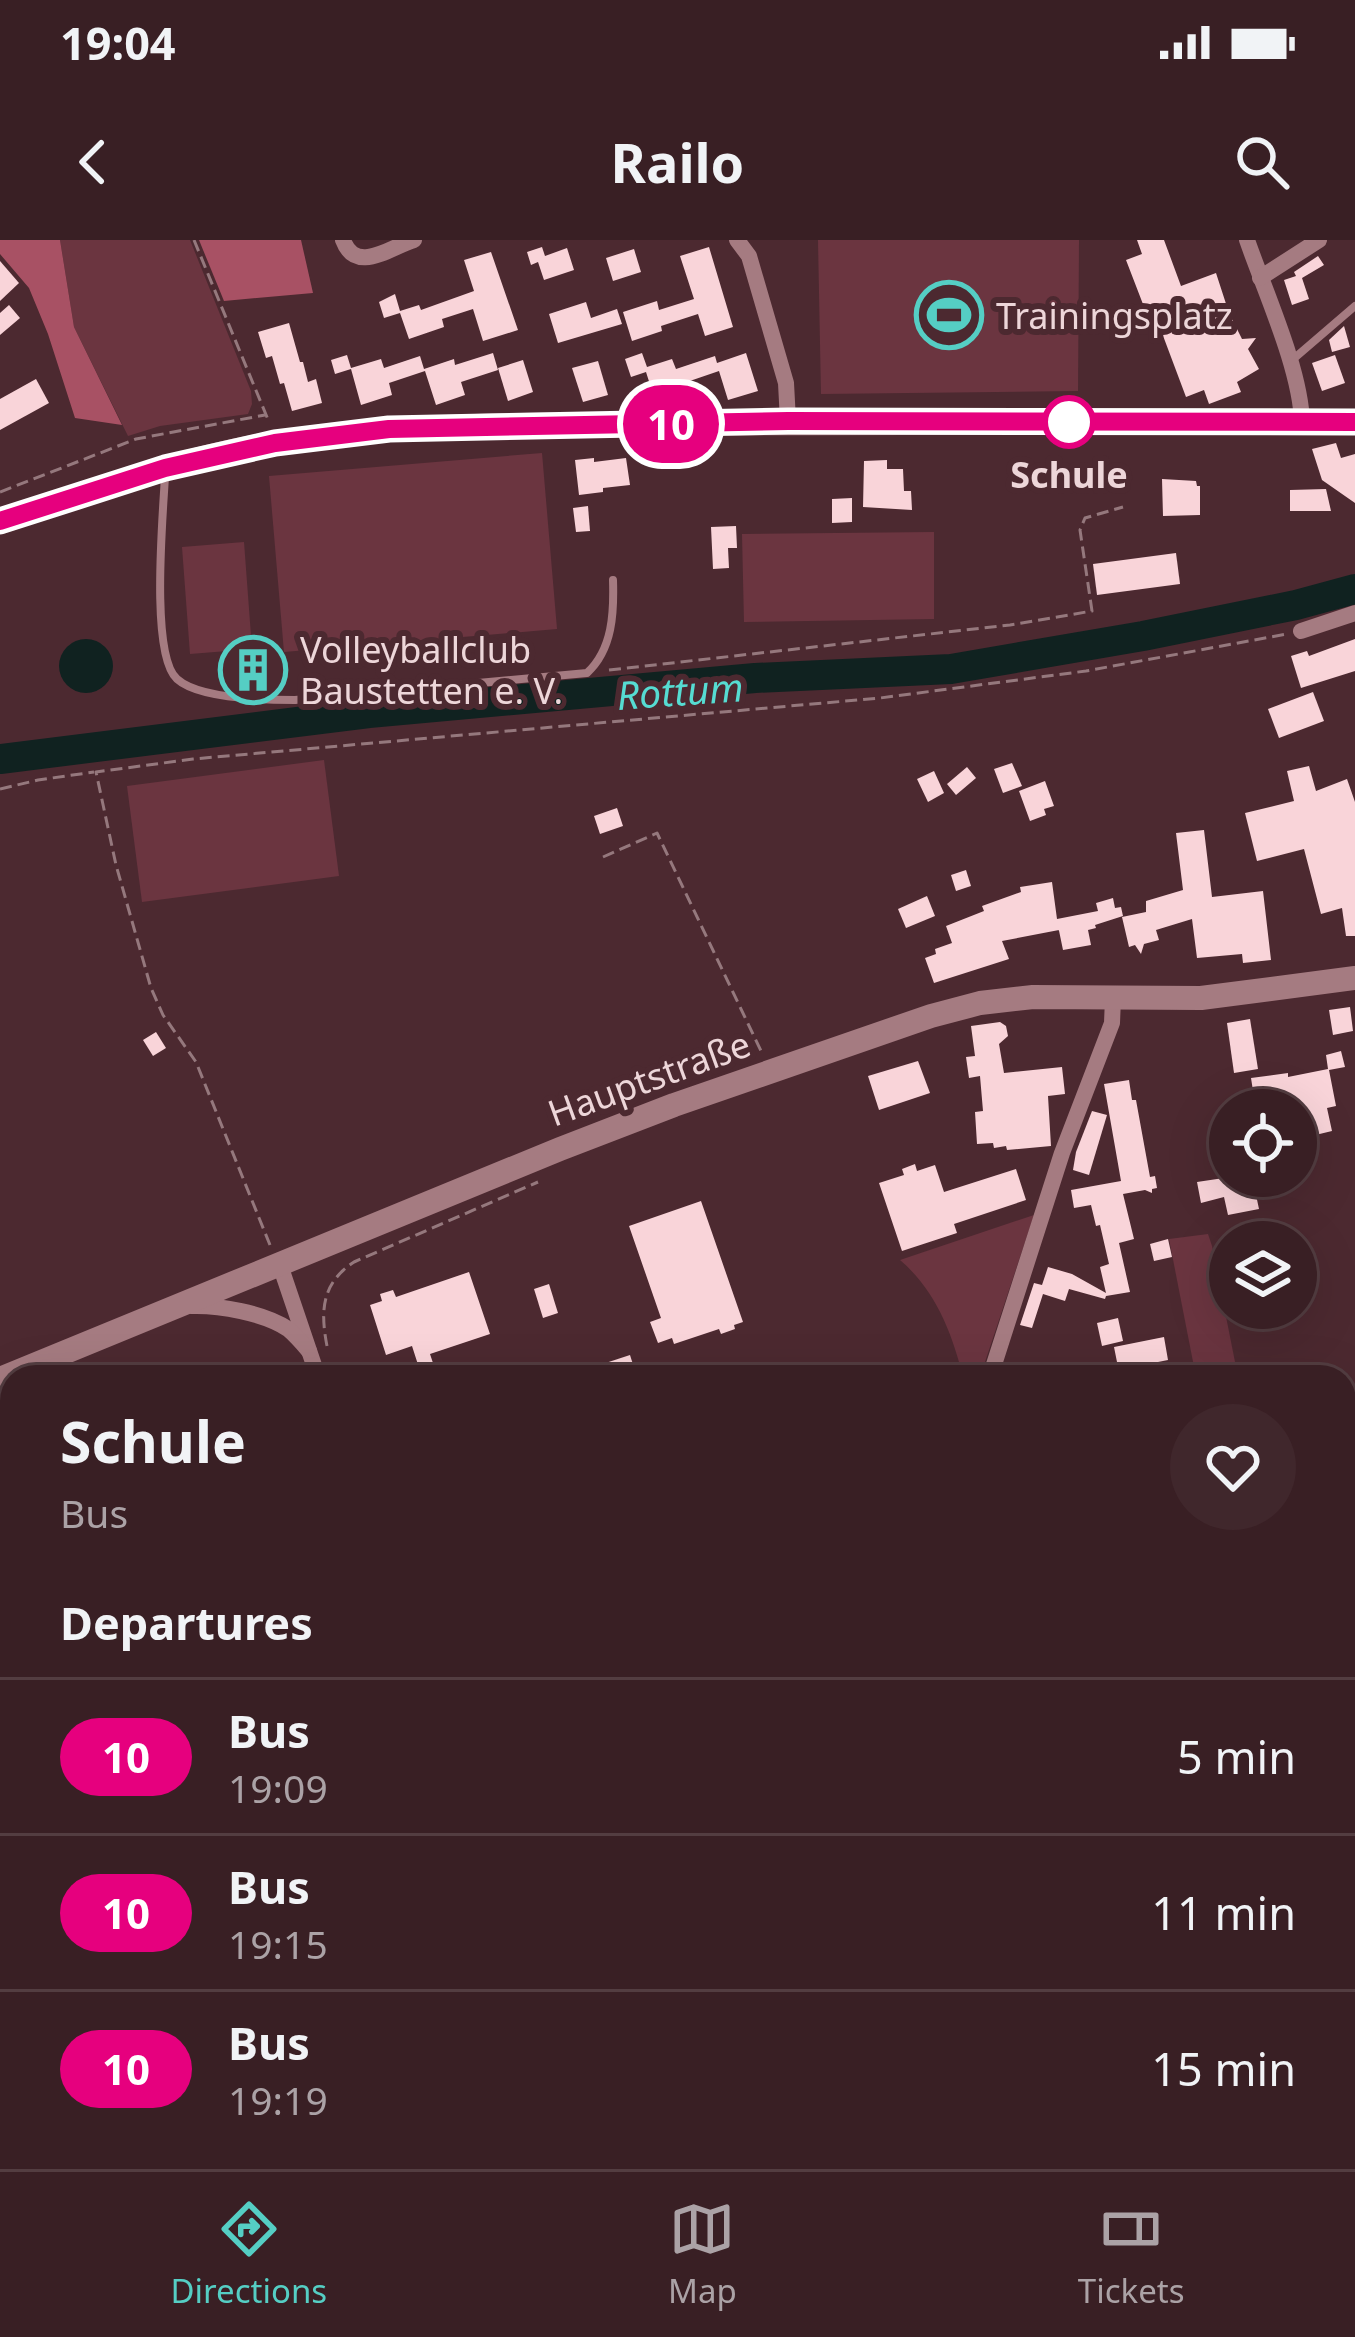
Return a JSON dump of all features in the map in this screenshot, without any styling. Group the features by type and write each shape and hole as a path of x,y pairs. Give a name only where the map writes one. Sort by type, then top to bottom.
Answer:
{"main road":[{"path":"0,521 165,468 275,443 377,430 788,421 1355,422"},
{"name":"Hauptstraße","path":"33,1365 560,1148 931,1016 980,1003 1033,997 1201,998 1355,978"}],"street":[{"path":"343,240 346,250 365,257 414,240"},
{"path":"737,240 749,256 786,383 788,421"},
{"path":"1247,240 1290,362 1302,404 1302,423"},
{"path":"1260,278 1319,240"},
{"path":"1301,631 1355,614"},
{"path":"994,1365 1062,1153 1112,1023 1113,998"},
{"path":"279,1262 314,1365"},
{"path":"174,1306 250,1314 287,1329 309,1351"}],"lane":[{"path":"1290,362 1355,306"},
{"path":"165,468 163,652 180,683 249,700 295,700 587,673 598,663 615,616 613,580"}],"path":[{"path":"0,491 136,439 265,415 194,240"},
{"path":"587,673 1010,626 1093,611 1080,530 1085,518 1123,508"},
{"path":"0,789 38,779 240,755 880,698 1086,671 1301,631"},
{"path":"96,772 151,988 196,1062 279,1262"},
{"path":"603,856 657,832 771,1071"},
{"path":"329,1355 324,1308 338,1272 554,1175"}],"shaded area":[{"path":"0,240 60,240 74,327 122,425 75,418 29,288 0,254"},
{"path":"60,240 190,240 251,391 248,414 160,426 128,436 74,327"},
{"path":"199,240 301,240 313,293 224,301"},
{"name":"Trainingsplatz","path":"818,240 1079,240 1078,391 821,394"},
{"path":"542,453 557,629 284,652 269,476"},
{"path":"934,532 934,619 744,622 742,534"},
{"path":"244,542 252,649 190,654 182,547"},
{"path":"324,760 339,876 142,902 127,786"},
{"path":"1034,1215 984,1365 959,1365 940,1313 900,1260"},
{"path":"1208,1234 1209,1329 1228,1329 1236,1365 1194,1365 1169,1239"}],"water":[{"path":"86,639 105,647 113,666 105,685 86,693 67,685 59,666 67,647"}],"building":[{"path":"1137,240 1164,240 1181,286 1216,273 1242,339 1256,338 1248,349 1259,369 1237,382 1241,392 1209,404 1204,390 1186,397 1153,309 1146,312 1126,260 1142,254"},
{"path":"542,247 545,256 567,248 574,270 544,280 538,262 531,265 527,252"},
{"path":"709,247 733,327 705,336 698,314 632,341 623,312 657,301 659,310 694,299 680,256"},
{"path":"634,249 641,272 613,281 606,258"},
{"path":"491,252 518,330 483,341 473,309 442,319 444,327 409,339 400,313 384,318 379,302 395,294 400,311 419,305 421,310 474,291 464,260"},
{"path":"1318,256 1324,265 1302,278 1309,299 1292,305 1284,280 1296,276 1294,272"},
{"path":"0,261 19,283 0,301"},
{"path":"586,302 591,318 617,309 622,324 558,343 549,314"},
{"path":"9,305 20,318 0,335 0,313"},
{"path":"289,323 308,382 316,379 322,403 292,411 284,383 280,384 272,356 266,358 258,332"},
{"path":"1344,326 1350,347 1332,352 1329,340"},
{"path":"493,353 498,370 461,382 465,395 436,405 425,371 389,383 392,395 361,405 351,369 335,374 331,360 347,355 351,368 381,359 384,368 420,356 424,369"},
{"path":"642,353 647,367 672,359 676,369 715,356 717,363 746,353 758,391 728,400 719,371 681,384 684,395 661,403 646,372 631,377 625,359"},
{"path":"1335,355 1345,383 1322,391 1312,363"},
{"path":"523,360 533,392 508,401 498,368"},
{"path":"598,361 608,395 583,402 572,368"},
{"path":"36,379 49,403 0,430 0,399"},
{"path":"1336,443 1341,458 1355,454 1355,503 1322,480 1312,449"},
{"path":"594,458 594,462 626,458 630,485 579,495 575,460"},
{"path":"887,460 887,469 903,469 904,491 911,491 912,510 863,507 864,461"},
{"path":"1162,479 1196,481 1200,515 1163,516"},
{"path":"1326,489 1331,511 1290,511 1290,490"},
{"path":"852,498 852,522 832,523 832,499"},
{"path":"588,506 590,531 576,532 573,508"},
{"path":"736,526 737,548 728,548 729,568 713,569 711,527"},
{"path":"1176,553 1180,584 1097,595 1093,564"},
{"path":"1355,639 1355,671 1301,688 1291,656 1307,651 1309,656"},
{"name":"Volleyballclub Baustetten e. V.","path":"264,656 266,681 241,683 239,658"},
{"path":"1313,692 1324,721 1279,738 1268,709"},
{"path":"1012,763 1022,786 1003,793 994,769"},
{"path":"1309,766 1316,791 1347,779 1355,802 1355,936 1346,936 1342,908 1321,914 1304,849 1257,861 1245,813 1294,801 1287,771"},
{"path":"967,767 976,778 956,795 947,784"},
{"path":"934,771 944,793 928,802 917,779"},
{"path":"1045,781 1054,806 1030,821 1019,791"},
{"path":"617,808 623,826 600,834 594,816"},
{"path":"1204,830 1212,897 1263,891 1271,960 1243,963 1242,954 1197,958 1192,919 1156,930 1159,940 1144,944 1141,954 1135,945 1129,947 1122,917 1146,912 1146,901 1183,890 1176,833"},
{"path":"966,870 971,886 956,891 951,875"},
{"path":"1052,882 1057,919 1098,911 1096,903 1113,898 1123,916 1088,930 1091,945 1063,950 1059,930 1002,941 1009,959 934,983 925,958 952,943 946,926 1021,892 1020,887"},
{"path":"927,896 935,916 906,928 898,909"},
{"path":"1350,1007 1353,1031 1333,1035 1329,1010"},
{"path":"1250,1019 1258,1069 1234,1073 1227,1023"},
{"path":"1000,1022 1008,1036 999,1044 1004,1073 1062,1067 1065,1094 1048,1096 1051,1146 1007,1150 1006,1146 994,1148 993,1143 977,1144 975,1112 983,1111 980,1076 969,1078 966,1057 975,1056 971,1026"},
{"path":"156,1032 166,1048 153,1056 143,1040"},
{"path":"1341,1051 1345,1067 1329,1070 1336,1106 1327,1108 1332,1131 1317,1135 1317,1089 1253,1089 1251,1078 1328,1069 1326,1055"},
{"path":"918,1061 930,1093 879,1110 868,1076"},
{"path":"1129,1080 1150,1177 1155,1176 1157,1188 1152,1193 1123,1194 1134,1239 1119,1243 1130,1292 1105,1299 1069,1289 1065,1301 1043,1294 1032,1328 1020,1325 1034,1283 1042,1285 1048,1267 1106,1293 1100,1267 1109,1264 1100,1225 1096,1226 1091,1205 1074,1208 1071,1190 1121,1181 1104,1084"},
{"path":"1092,1111 1107,1115 1089,1175 1073,1170"},
{"path":"915,1164 917,1171 935,1165 944,1192 1016,1169 1026,1200 954,1224 957,1233 902,1251 879,1183 904,1175 902,1169"},
{"path":"1209,1180 1209,1197 1224,1197 1201,1203 1197,1182"},
{"path":"1224,1197 1256,1197 1259,1209 1228,1215"},
{"path":"701,1201 743,1322 721,1334 719,1329 674,1344 672,1338 658,1343 650,1322 661,1318 629,1226"},
{"path":"1168,1239 1172,1257 1154,1261 1150,1244"},
{"path":"469,1272 490,1334 430,1354 434,1365 418,1365 412,1346 386,1355 370,1305 382,1301 380,1294 393,1290 396,1297"},
{"path":"549,1284 558,1313 543,1318 534,1289"},
{"path":"1118,1318 1123,1341 1102,1346 1097,1323"},
{"path":"1164,1337 1168,1360 1118,1365 1114,1347"},
{"path":"630,1355 633,1365 599,1365"}],"waterway":[{"name":"Rottum","path":"0,759 369,713 755,678 951,669 1143,636 1355,589"}],"bus line":[{"name":"10","path":"0,521 165,468 275,443 389,429 788,421 1355,422"}],"place":[{"name":"Trainingsplatz","path":"949,315"},
{"name":"Schule","path":"1069,422"},
{"name":"Volleyballclub Baustetten e. V.","path":"253,670"}]}
